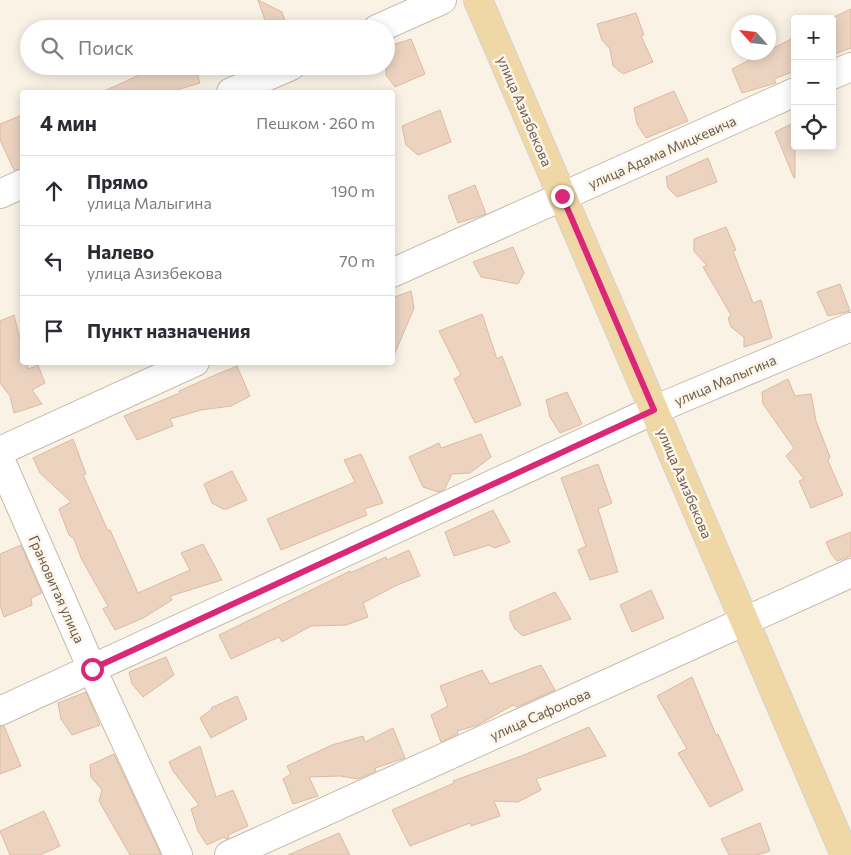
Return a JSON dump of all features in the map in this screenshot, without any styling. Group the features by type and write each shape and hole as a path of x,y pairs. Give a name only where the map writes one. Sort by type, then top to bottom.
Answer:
{"main road":[{"name":"улица Азизбекова","path":"478,0 843,852"}],"street":[{"path":"395,21 442,0"},
{"path":"836,73 851,67"},
{"path":"236,90 270,75"},
{"name":"улица Адама Мицкевича","path":"395,272 791,94"},
{"path":"0,194 20,185"},
{"name":"улица Малыгина","path":"0,711 654,410 851,327"},
{"path":"0,451 188,365"},
{"name":"Грановитая улица","path":"0,459 92,669 178,855"},
{"name":"улица Сафонова","path":"229,855 851,573"}],"building":[{"path":"258,0 282,12 285,20 265,20"},
{"path":"851,9 851,48 836,54 836,16"},
{"path":"636,13 644,35 641,36 653,62 623,74 613,66 610,49 602,40 597,24"},
{"path":"411,39 425,74 395,87 386,75 395,75 395,44"},
{"path":"791,39 791,73 774,79 776,83 742,93 732,69 749,60 776,60 776,47"},
{"path":"139,75 198,75 200,83 177,90 106,90"},
{"path":"674,91 688,121 646,138 637,124 634,108"},
{"path":"440,110 451,142 418,155 406,145 402,126"},
{"path":"20,116 20,169 14,170 0,140 0,124"},
{"path":"791,124 791,150 795,150 795,178 794,178 775,132"},
{"path":"708,158 717,182 677,197 668,188 666,177"},
{"path":"475,185 486,214 458,223 448,196"},
{"path":"726,227 736,250 733,251 753,303 761,300 772,338 744,347 744,337 731,327 728,318 731,315 703,267 707,266 694,251 694,239"},
{"path":"513,247 524,273 518,284 481,277 473,262"},
{"path":"840,284 850,311 828,316 817,292"},
{"path":"411,291 414,308 395,353 395,297"},
{"path":"482,314 497,359 502,356 521,405 475,423 454,379 461,375 439,331"},
{"path":"14,315 20,339 20,365 27,365 28,369 38,365 45,383 32,390 42,404 14,413 10,396 0,383 0,321"},
{"path":"237,366 250,396 231,406 201,410 170,419 173,426 137,440 124,416 180,393 179,391"},
{"path":"788,379 795,396 811,394 816,421 830,457 828,461 843,495 811,508 799,481 804,479 786,456 794,448 763,404 762,392"},
{"path":"567,392 582,424 560,433 550,417 546,400"},
{"path":"481,434 491,457 470,473 452,474 444,490 438,492 423,487 409,457 439,443 441,448"},
{"path":"73,439 86,474 83,475 138,593 190,570 181,553 203,544 222,580 170,596 172,600 143,618 115,630 103,609 108,606 81,558 74,539 69,535 59,509 71,502 40,473 33,458"},
{"path":"361,454 383,503 364,509 367,515 281,550 267,519 355,482 344,460"},
{"path":"598,464 612,503 598,509 618,572 590,580 578,550 586,546 561,478"},
{"path":"232,471 247,500 223,509 212,503 204,484"},
{"path":"493,510 510,542 495,548 489,545 454,556 445,532"},
{"path":"851,532 851,556 837,561 831,554 826,542"},
{"path":"21,545 42,593 31,598 32,605 4,617 0,605 0,554"},
{"path":"409,550 420,576 395,586 363,603 368,617 346,625 311,626 282,642 279,637 231,659 219,635 350,571 350,573 386,557 387,560"},
{"path":"651,590 664,618 632,632 620,605"},
{"path":"555,592 571,619 523,636 515,629 510,619 510,612"},
{"path":"166,657 174,675 143,697 132,684 129,672"},
{"path":"541,665 555,690 517,707 513,705 478,725 457,731 458,734 441,742 431,715 448,706 440,686 482,670 490,684"},
{"path":"692,677 716,735 718,734 743,790 710,807 678,753 687,749 657,696"},
{"path":"86,692 100,725 72,735 61,719 58,703"},
{"path":"237,696 247,719 211,738 200,718 211,708"},
{"path":"0,726 4,726 21,766 0,774"},
{"path":"589,727 606,756 536,779 541,790 518,802 494,801 500,816 471,826 470,823 410,846 392,810 454,783 453,781 524,755"},
{"path":"393,728 405,758 375,768 376,771 358,779 340,776 309,777 318,796 293,804 283,779 291,774 287,766 332,745 363,736 365,742"},
{"path":"200,746 216,797 233,790 248,826 228,835 229,838 226,839 224,837 207,845 198,831 191,809 199,805 173,771 169,762"},
{"path":"114,754 161,855 130,855 99,801 102,790 91,777 90,765"},
{"path":"44,811 60,846 40,855 10,855 0,831"},
{"path":"760,823 770,851 757,855 729,855 721,839"},
{"path":"339,833 350,855 288,855"}],"route":[{"path":"92,669 654,410 562,196"}]}
